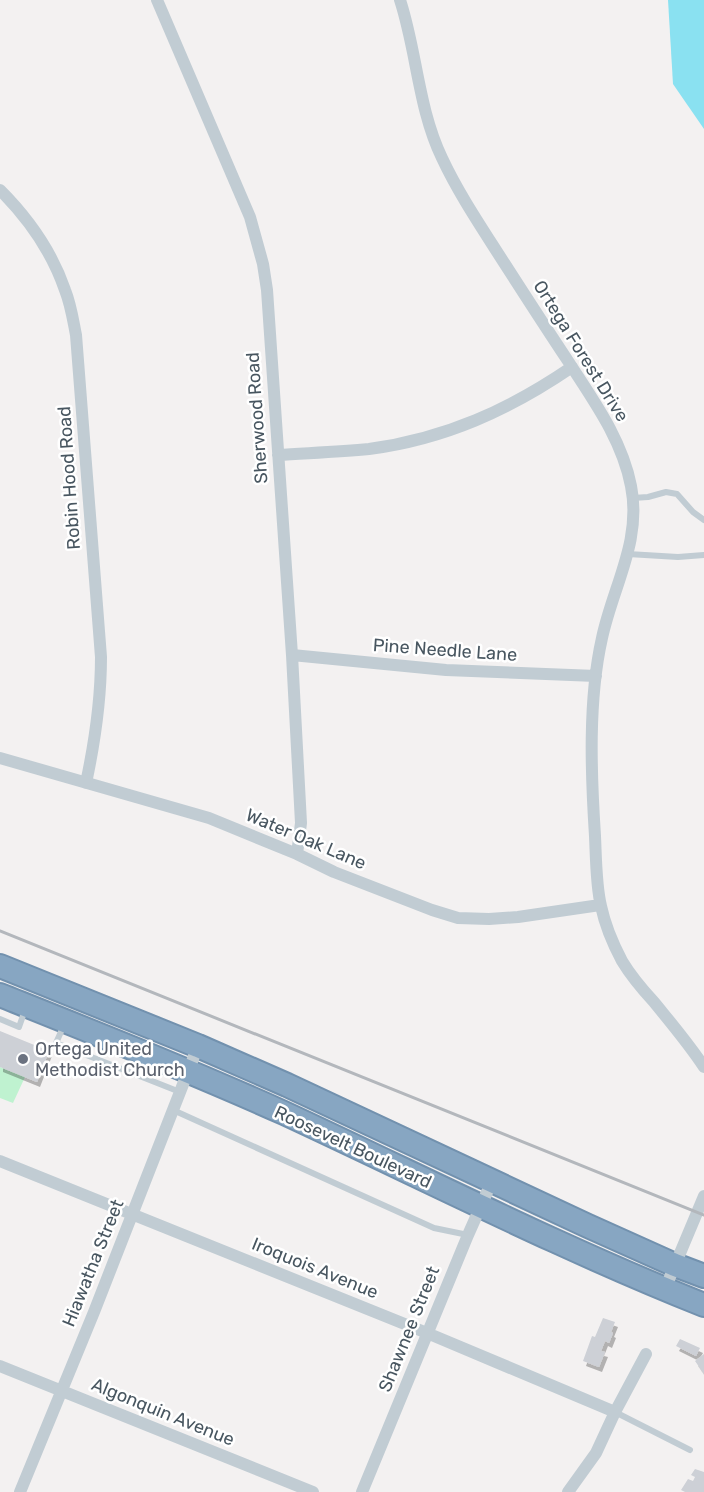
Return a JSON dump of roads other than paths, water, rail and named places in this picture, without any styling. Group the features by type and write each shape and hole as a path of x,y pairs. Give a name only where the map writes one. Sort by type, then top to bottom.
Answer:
{"highway":[{"name":"Roosevelt Boulevard","path":"0,966 198,1046 298,1090 675,1265 704,1276"},
{"name":"Roosevelt Boulevard","path":"0,995 188,1071 557,1242 704,1305"}],"street":[{"name":"Sherwood Road","path":"157,0 250,218 263,264 267,290 302,823 297,854"},
{"name":"Ortega Forest Drive","path":"400,0 409,25 422,100 441,158 469,207 602,413 625,461 633,498 634,526 628,554 605,623 598,652 596,676 591,785 600,905 609,933 631,974 704,1067"},
{"name":"Robin Hood Road","path":"0,190 27,220 44,244 66,292 76,335 101,657 100,700 86,783"},
{"path":"278,455 370,448 447,432 516,401 572,367"},
{"name":"Pine Needle Lane","path":"292,656 446,670 596,676"},
{"name":"Water Oak Lane","path":"0,758 208,818 297,854 334,872 458,918 518,917 600,905"},
{"name":"Hiawatha Street","path":"20,1492 94,1312 198,1046"},
{"name":"Iroquois Avenue","path":"0,1161 427,1333 615,1412"},
{"name":"Shawnee Street","path":"362,1492 492,1181"},
{"path":"665,1289 704,1196"},
{"path":"568,1492 596,1452 646,1354"},
{"name":"Algonquin Avenue","path":"0,1366 313,1492"}],"lane":[{"path":"633,498 666,492 677,494 693,512 704,520"},
{"path":"628,554 678,557 704,555"},
{"path":"0,1019 19,1027 27,1006"},
{"path":"65,1021 57,1043 180,1092"},
{"path":"173,1110 434,1228 468,1235"},
{"path":"615,1412 690,1450"}],"water":[{"path":"668,0 704,0 704,129 673,84"}],"railway":[{"path":"0,931 704,1215"}],"place":[{"name":"Ortega United Methodist Church","path":"23,1059"}]}
